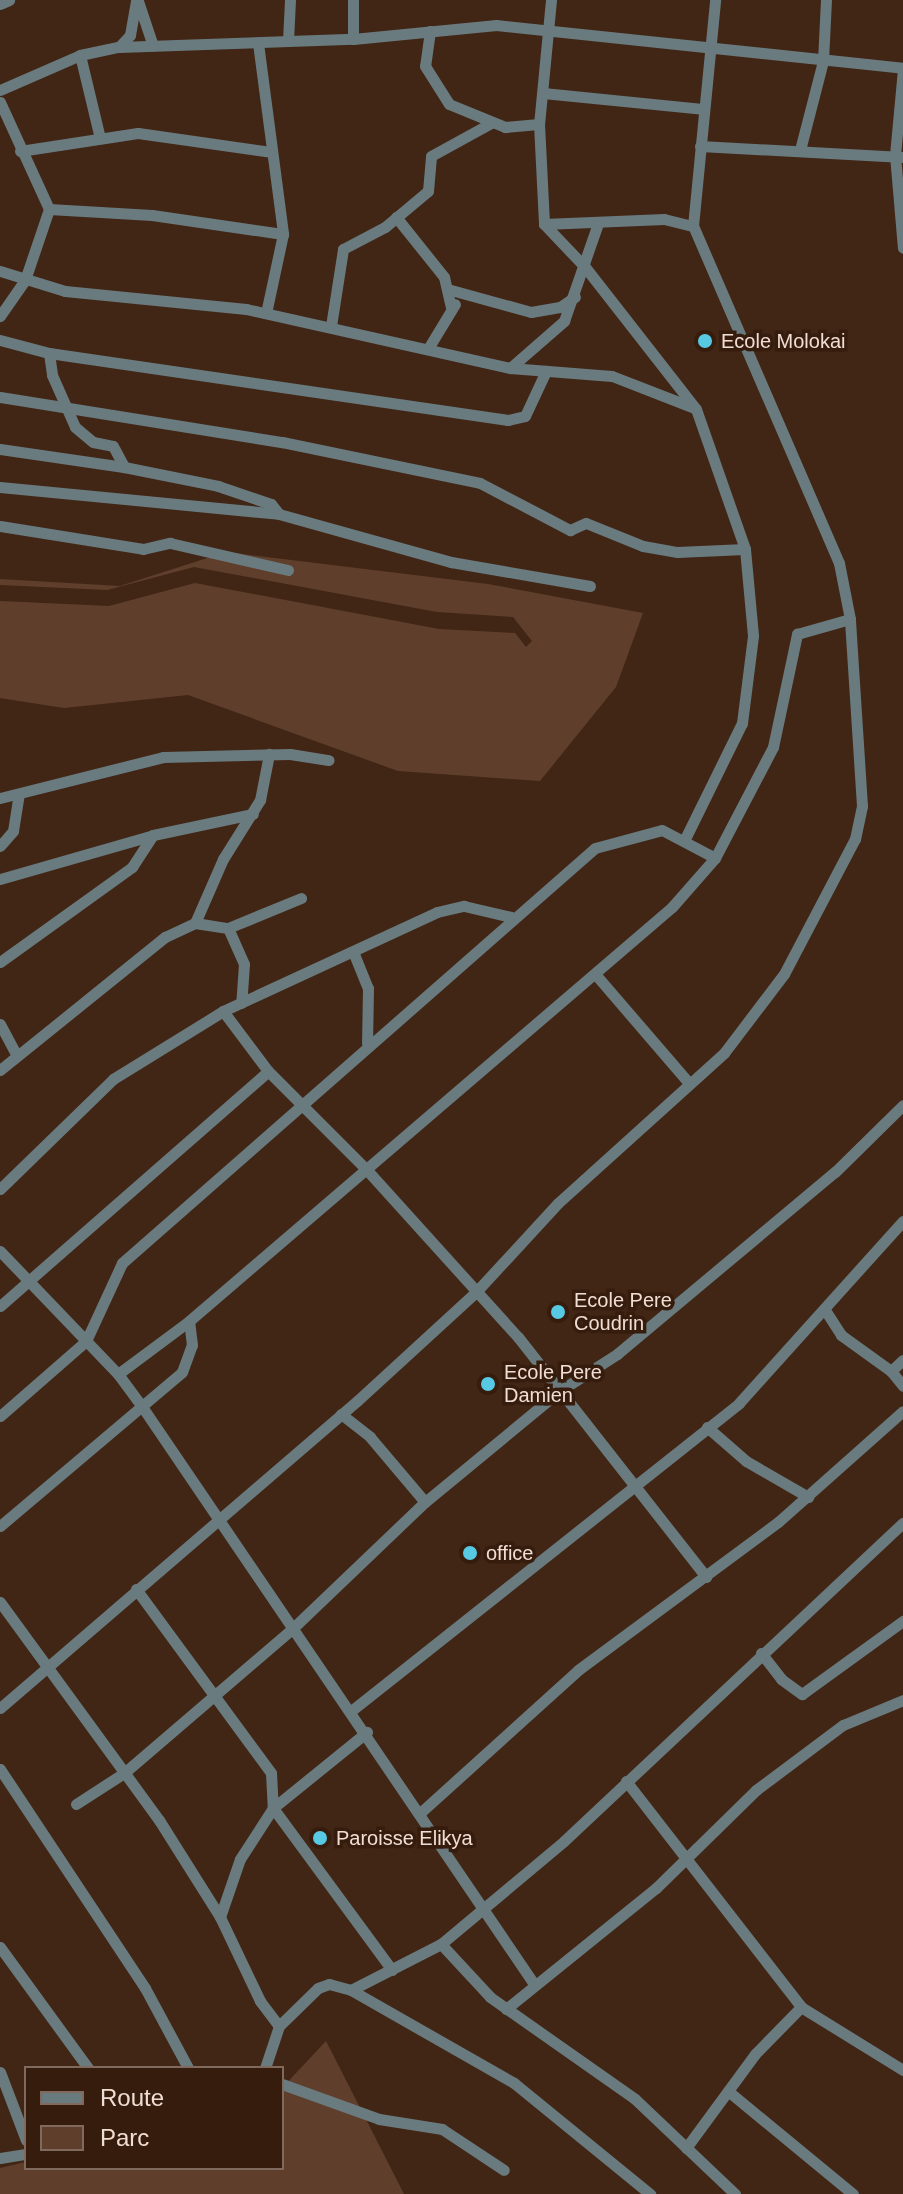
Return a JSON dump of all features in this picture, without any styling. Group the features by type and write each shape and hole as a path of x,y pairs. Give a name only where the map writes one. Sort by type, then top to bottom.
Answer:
{"street":[{"path":"0,4 9,0"},
{"path":"136,0 153,46"},
{"path":"119,47 130,35 136,0"},
{"path":"288,41 290,0"},
{"path":"353,0 353,39"},
{"path":"551,0 539,124 544,224 585,267 696,409 745,549 753,629 742,723 684,841"},
{"path":"0,1708 341,1414 475,1293 558,1203 688,1082 724,1053 760,1012 855,839 862,806 850,619 839,563 817,503 693,226 715,0"},
{"path":"800,150 823,61 826,0"},
{"path":"0,90 80,55 119,47 353,39 496,25 903,68 899,156 903,248"},
{"path":"430,31 425,66 449,104 491,123 513,128 539,124"},
{"path":"258,43 283,234 266,313"},
{"path":"80,55 100,138"},
{"path":"543,93 702,109"},
{"path":"0,102 49,209 25,280 0,316"},
{"path":"331,326 339,254 396,217 428,191 431,156 491,123"},
{"path":"20,151 138,133 271,152"},
{"path":"700,146 899,156"},
{"path":"49,209 152,215 283,234"},
{"path":"396,217 451,290 541,312 576,296"},
{"path":"544,224 597,226 664,219 693,226"},
{"path":"510,368 564,321 576,296 597,226"},
{"path":"0,271 65,291 266,313 429,347 510,368 612,376 696,409"},
{"path":"451,290 451,307"},
{"path":"429,347 451,307 468,296"},
{"path":"0,340 49,353 508,420 525,416 546,371"},
{"path":"49,353 65,408 86,437 113,446 124,467"},
{"path":"0,397 282,442 480,483 570,530 586,523 643,546 677,552 745,549"},
{"path":"0,449 124,467 218,486 271,504 279,514"},
{"path":"0,487 279,514 451,562 590,586"},
{"path":"0,528 143,549 170,543 288,570"},
{"path":"118,1374 189,1321 672,907 715,858 773,747 793,640 801,631 850,619"},
{"path":"195,923 223,859 253,814 269,754"},
{"path":"0,798 163,757 269,754 329,760"},
{"path":"0,846 17,819 19,794"},
{"path":"0,879 153,835 253,814"},
{"path":"0,1416 86,1341 122,1263 367,1043 595,848 662,830 715,858"},
{"path":"0,962 132,867 153,835"},
{"path":"0,1070 165,937 195,923 228,928 301,898"},
{"path":"0,1189 113,1079 223,1011 451,909 464,906 511,917"},
{"path":"228,928 244,964 241,1003"},
{"path":"354,954 368,988 367,1043"},
{"path":"596,975 688,1082"},
{"path":"223,1011 268,1071 366,1169 561,1390 706,1577"},
{"path":"0,1024 17,1056"},
{"path":"0,1306 268,1071"},
{"path":"76,1804 124,1773 293,1628 425,1502 561,1390 617,1354 835,1172 903,1105"},
{"path":"351,1711 755,1389 903,1221"},
{"path":"0,1251 26,1282 118,1374 143,1408 222,1517 293,1628 367,1732 534,1984"},
{"path":"825,1310 841,1335 891,1371 903,1386"},
{"path":"0,1526 32,1495 143,1408 189,1359 189,1321"},
{"path":"891,1371 903,1360"},
{"path":"420,1813 578,1670 706,1577 808,1497 903,1411"},
{"path":"341,1414 370,1437 425,1502"},
{"path":"707,1427 746,1461 808,1497"},
{"path":"351,1990 441,1944 626,1781 903,1523"},
{"path":"136,1589 271,1773 273,1808 392,1970"},
{"path":"0,1602 124,1773 220,1917 246,1974 279,2026"},
{"path":"761,1653 781,1679 802,1694 903,1621"},
{"path":"506,2009 534,1984 595,1940 685,1862 743,1802 828,1736 861,1715 903,1700"},
{"path":"220,1917 240,1859 273,1808 367,1732"},
{"path":"0,1769 145,1988 187,2066"},
{"path":"626,1781 685,1862 737,1918 801,2007 903,2070"},
{"path":"441,1944 506,2009 635,2099 735,2194"},
{"path":"0,1947 87,2066"},
{"path":"266,2066 279,2026 324,1985 351,1990 514,2083 650,2194"},
{"path":"686,2148 771,2034 801,2007"},
{"path":"0,2072 24,2135"},
{"path":"284,2085 379,2119 442,2129 504,2170"},
{"path":"728,2091 853,2194"},
{"path":"0,2158 24,2154"}],"green space":[{"path":"226,552 488,584 643,613 616,687 540,781 398,771 188,695 64,708 0,698 0,601 109,606 195,583 439,629 515,633 526,647 532,641 513,617 437,612 194,567 107,590 0,585 0,579 120,586"},
{"path":"326,2041 404,2194 0,2194 0,2168 24,2162 24,2170 284,2170 284,2086"}],"place":[{"name":"Ecole Molokai","path":"705,341"},
{"name":"Ecole Pere Coudrin","path":"558,1312"},
{"name":"Ecole Pere Damien","path":"488,1384"},
{"name":"office","path":"470,1553"},
{"name":"Paroisse Elikya","path":"320,1838"}]}
